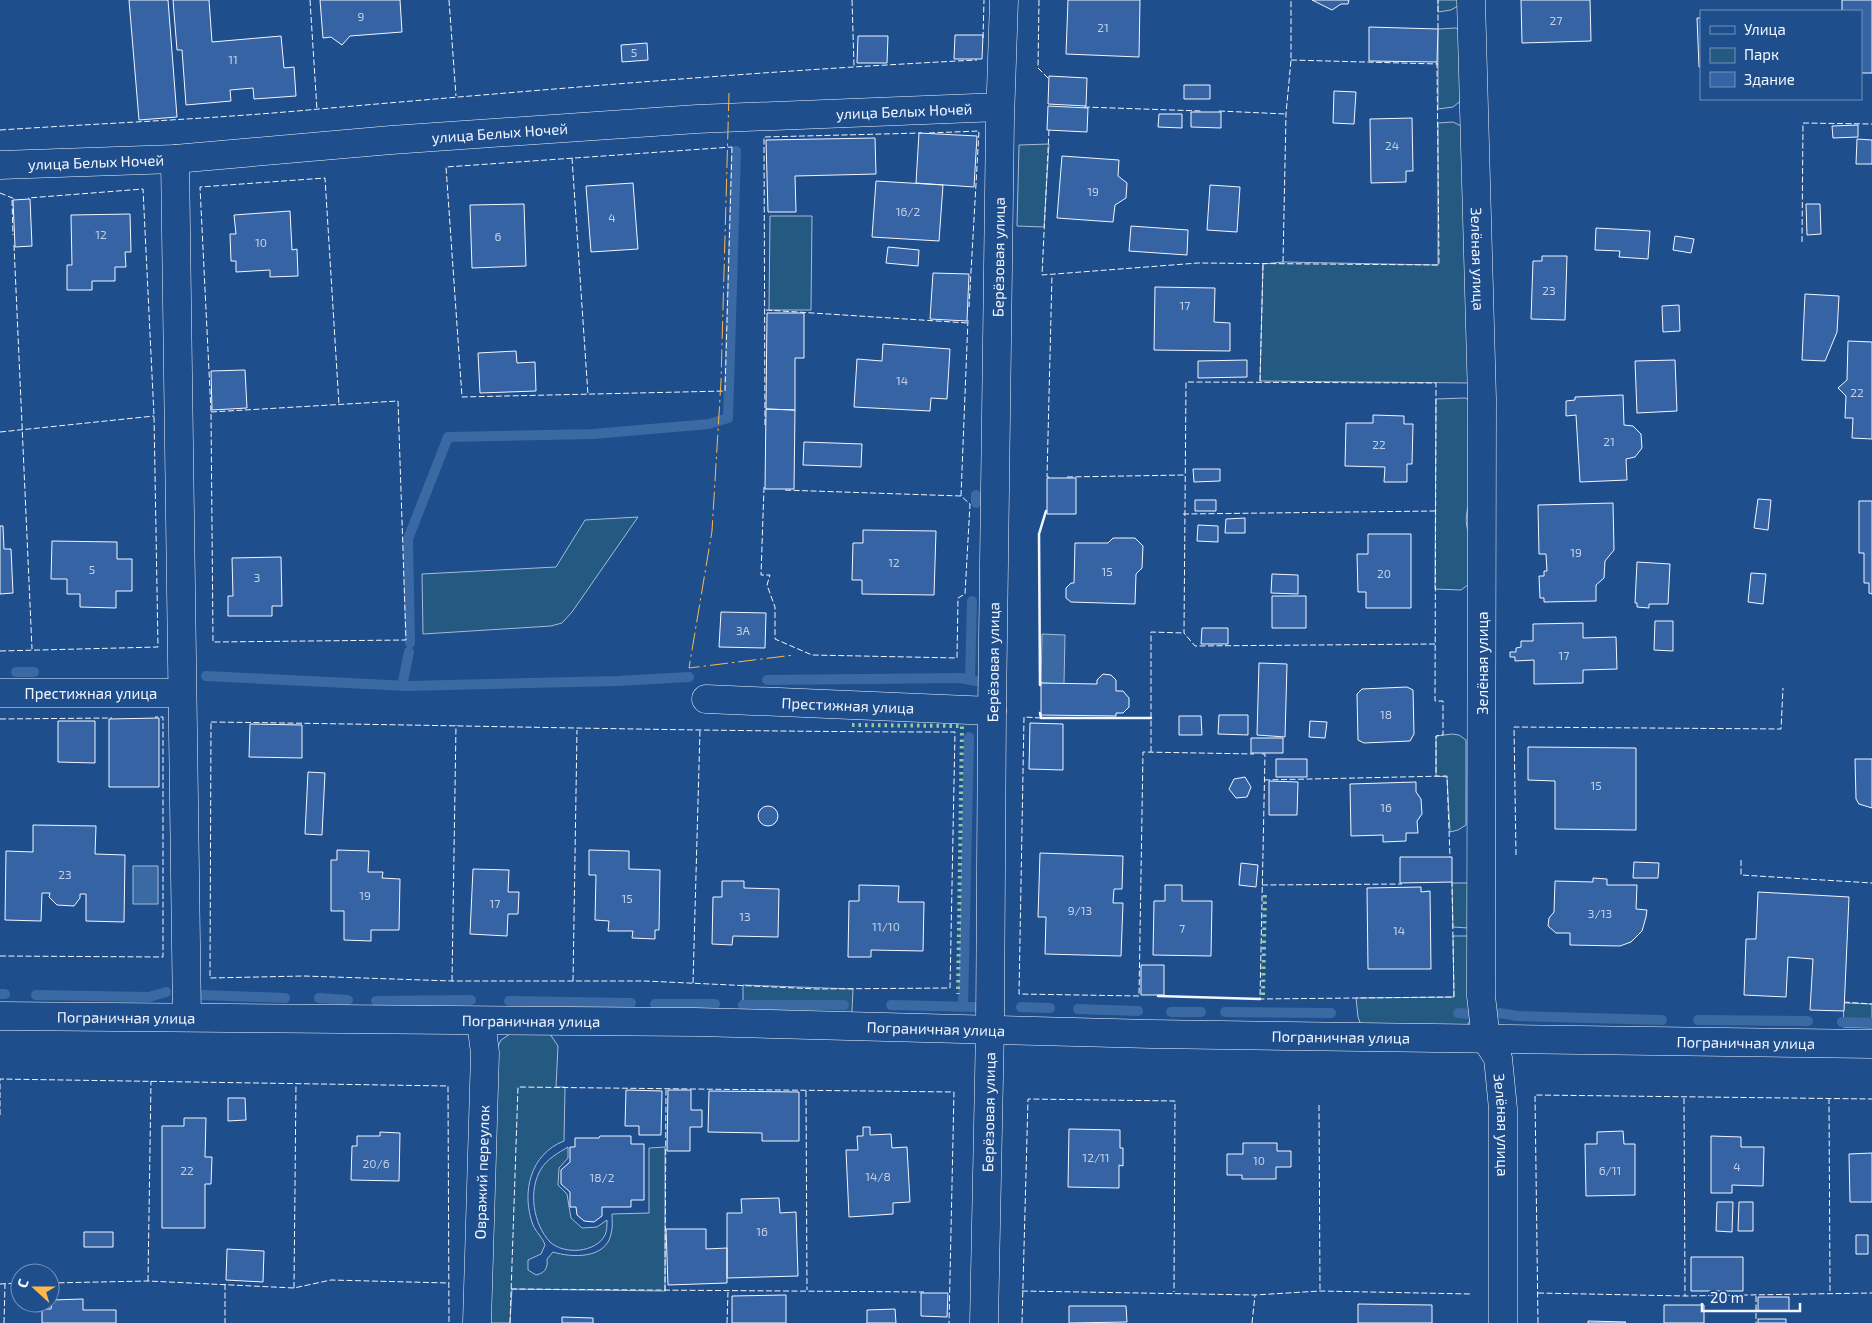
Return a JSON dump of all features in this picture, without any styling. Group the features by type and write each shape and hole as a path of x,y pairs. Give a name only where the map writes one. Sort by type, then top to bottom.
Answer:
{"street":[{"name":"Берёзовая улица","path":"984,1323 990,1028 1000,107 1004,0"},
{"name":"Зелёная улица","path":"1471,0 1482,399 1481,996 1486,1039 1498,1058 1503,1109 1503,1323"},
{"name":"улица Белых Ночей","path":"0,165 175,159 391,140 697,120 1000,107"},
{"path":"175,159 187,1016"},
{"name":"Престижная улица","path":"0,693 182,693"},
{"name":"Престижная улица","path":"706,699 992,711"},
{"name":"Пограничная улица","path":"0,1016 187,1016 481,1021 695,1022 990,1028 1151,1034 1872,1044"},
{"name":"Овражий переулок","path":"476,1323 486,1053 481,1021"}],"green space":[{"path":"1438,0 1461,0 1461,4 1451,10 1438,12"},
{"path":"1456,28 1461,32 1463,99 1453,107 1438,109 1438,29"},
{"path":"1453,122 1463,127 1472,383 1260,381 1263,264 1283,262 1438,265 1438,123"},
{"path":"1049,144 1044,227 1017,226 1019,145"},
{"path":"770,216 812,216 811,310 769,310"},
{"path":"1465,398 1470,400 1471,497 1466,521 1470,535 1469,584 1461,590 1435,589 1436,399"},
{"path":"638,517 572,612 562,623 551,626 423,634 422,574 556,567 585,520"},
{"path":"1459,735 1466,740 1466,825 1450,832 1447,777 1436,776 1436,736"},
{"path":"1452,883 1468,883 1468,928 1453,927"},
{"path":"1453,936 1471,936 1470,1021 1464,1029 1362,1028 1358,1017 1356,998 1454,997"},
{"path":"743,985 853,989 852,1012 848,1016 748,1014 743,1005"},
{"path":"1844,1003 1872,1004 1872,1028 1843,1027"},
{"path":"510,1034 550,1034 558,1046 556,1087 565,1087 564,1141 552,1147 543,1155 531,1176 528,1200 529,1213 533,1225 545,1245 541,1254 528,1260 528,1270 536,1275 542,1273 547,1265 547,1259 553,1252 578,1256 587,1255 602,1248 608,1242 611,1234 612,1214 649,1213 649,1148 665,1147 665,1291 512,1289 510,1323 484,1323 495,1053 501,1040"},
{"path":"568,1147 568,1158 559,1168 558,1185 567,1194 571,1218 582,1228 597,1227 607,1220 606,1233 601,1241 587,1249 563,1249 550,1242 544,1235 534,1207 537,1177 543,1165"}],"shaded area":[{"path":"1042,634 1065,635 1064,684 1041,683"},
{"path":"133,866 158,866 158,904 133,904"}],"building":[{"path":"129,0 168,0 177,117 139,120"},
{"path":"173,0 209,0 212,42 281,36 284,68 294,67 296,96 254,99 253,88 230,90 231,101 186,105 182,50 177,50"},
{"path":"320,0 400,0 402,32 350,36 342,45 331,37 323,38"},
{"path":"1068,0 1140,0 1139,57 1066,54"},
{"path":"1312,0 1349,0 1348,4 1341,4 1332,10"},
{"path":"1521,0 1590,0 1591,41 1522,43"},
{"path":"1842,0 1872,0 1872,73 1862,73 1862,10 1842,10"},
{"path":"1697,18 1700,18 1699,67"},
{"path":"1369,27 1438,29 1437,62 1369,61"},
{"path":"955,35 983,35 982,59 954,59"},
{"path":"858,36 888,36 887,63 857,63"},
{"path":"647,43 648,60 622,62 621,45"},
{"path":"1049,76 1087,78 1086,106 1048,104"},
{"path":"1184,85 1210,85 1210,99 1184,99"},
{"path":"1334,91 1356,92 1354,124 1333,123"},
{"path":"1048,106 1088,108 1087,132 1047,130"},
{"path":"1191,112 1221,112 1221,128 1191,127"},
{"path":"1159,114 1182,114 1182,128 1158,127"},
{"path":"1412,118 1413,171 1406,171 1406,182 1371,183 1370,119"},
{"path":"1858,125 1858,137 1833,138 1832,126"},
{"path":"919,133 977,136 974,187 916,183"},
{"path":"875,138 876,174 795,176 796,212 768,212 766,140"},
{"path":"1857,139 1872,140 1872,164 1856,164"},
{"path":"1062,156 1119,160 1118,176 1127,183 1126,198 1115,205 1113,222 1057,218"},
{"path":"876,181 943,185 939,241 872,237"},
{"path":"633,183 638,249 591,252 586,186"},
{"path":"1210,185 1240,187 1237,232 1207,230"},
{"path":"30,199 32,246 15,247 13,200"},
{"path":"524,204 526,266 472,268 470,205"},
{"path":"1806,204 1820,204 1821,234 1807,235"},
{"path":"290,211 292,250 297,249 298,276 270,277 270,270 236,272 236,261 231,261 230,234 236,234 234,215"},
{"path":"130,214 131,252 125,252 126,267 115,267 115,281 92,281 92,290 67,290 67,265 72,265 71,215"},
{"path":"1131,226 1188,230 1187,255 1129,251"},
{"path":"1596,228 1650,231 1648,259 1619,257 1620,251 1595,250"},
{"path":"1675,236 1694,239 1691,253 1673,250"},
{"path":"888,247 919,250 918,266 886,263"},
{"path":"1542,256 1567,256 1565,320 1531,319 1533,261 1542,261"},
{"path":"933,273 969,274 967,321 930,319"},
{"path":"1155,287 1215,288 1214,322 1230,323 1230,351 1154,350"},
{"path":"1805,294 1839,296 1837,332 1825,361 1802,360"},
{"path":"1679,305 1680,331 1663,332 1662,306"},
{"path":"767,313 804,313 804,358 795,358 795,410 766,409"},
{"path":"1848,341 1872,342 1872,439 1852,438 1853,418 1845,418 1846,396 1838,388 1847,380"},
{"path":"883,344 950,349 947,399 931,398 930,411 854,407 857,359 882,361"},
{"path":"516,351 517,363 535,362 536,391 480,393 478,353"},
{"path":"1247,360 1247,377 1198,378 1198,361"},
{"path":"1675,360 1677,411 1637,413 1635,361"},
{"path":"245,370 247,408 212,410 211,371"},
{"path":"1623,395 1624,425 1633,426 1641,434 1642,448 1635,457 1626,459 1627,480 1580,482 1576,415 1566,416 1566,401 1575,400 1575,397"},
{"path":"766,409 795,410 794,489 765,489"},
{"path":"1373,415 1404,416 1404,424 1413,424 1412,464 1407,464 1407,482 1384,482 1385,467 1345,466 1346,423 1373,423"},
{"path":"804,442 862,444 861,467 803,465"},
{"path":"1193,469 1220,469 1220,481 1194,482"},
{"path":"1047,478 1076,478 1076,514 1047,514"},
{"path":"1758,499 1771,500 1768,530 1754,528"},
{"path":"1195,500 1216,500 1216,511 1195,511"},
{"path":"1859,501 1872,501 1872,594 1869,593 1869,583 1864,583 1864,553 1859,553"},
{"path":"1613,503 1614,550 1605,561 1604,578 1596,585 1596,601 1544,602 1544,598 1540,598 1539,576 1544,576 1544,571 1547,571 1546,554 1539,554 1538,505"},
{"path":"1245,518 1245,533 1225,533 1226,519"},
{"path":"1198,525 1218,526 1218,542 1197,541"},
{"path":"0,526 3,526 4,549 11,549 13,593 0,594"},
{"path":"863,530 936,531 934,595 862,594 862,580 852,580 853,543 863,543"},
{"path":"1368,534 1411,534 1411,608 1366,608 1366,592 1358,592 1357,554 1368,554"},
{"path":"1113,538 1135,538 1143,546 1142,568 1136,574 1135,604 1071,602 1066,598 1066,588 1071,583 1074,583 1075,543 1108,543"},
{"path":"52,541 117,542 117,559 132,559 132,591 116,591 116,608 80,607 80,594 67,594 67,579 51,579"},
{"path":"281,557 282,606 272,606 272,616 228,616 228,596 233,596 232,558"},
{"path":"1637,562 1670,564 1668,604 1649,604 1649,608 1637,607 1637,603 1635,603"},
{"path":"1751,573 1766,574 1763,604 1748,602"},
{"path":"1272,574 1298,575 1298,594 1271,593"},
{"path":"1272,596 1306,596 1306,628 1272,628"},
{"path":"721,612 766,613 765,648 719,647"},
{"path":"1655,621 1673,621 1673,651 1654,650"},
{"path":"1583,623 1583,638 1616,637 1617,669 1583,670 1583,683 1534,684 1534,660 1515,661 1515,657 1510,657 1510,652 1516,652 1516,648 1521,647 1521,641 1533,641 1533,624"},
{"path":"1202,628 1228,628 1228,644 1201,644"},
{"path":"1259,663 1287,664 1285,737 1257,735"},
{"path":"1103,674 1111,675 1116,680 1116,691 1123,691 1129,698 1129,707 1123,713 1116,713 1116,716 1041,715 1041,683 1097,684 1097,680"},
{"path":"1407,687 1413,690 1414,734 1410,741 1364,743 1358,740 1357,694 1362,689"},
{"path":"1219,715 1248,715 1248,735 1218,734"},
{"path":"1179,716 1201,716 1202,735 1179,735"},
{"path":"159,718 159,787 109,787 109,719"},
{"path":"58,721 95,721 95,763 58,762"},
{"path":"1310,721 1327,722 1325,738 1309,737"},
{"path":"1030,723 1063,724 1063,770 1029,769"},
{"path":"250,724 302,725 302,758 249,757"},
{"path":"1251,738 1283,738 1283,753 1251,753"},
{"path":"1528,747 1636,748 1636,830 1555,829 1555,781 1528,780"},
{"path":"1276,759 1307,759 1307,777 1276,777"},
{"path":"1855,759 1872,759 1872,808 1859,804 1856,799"},
{"path":"308,772 325,773 322,835 305,834"},
{"path":"1245,777 1251,787 1247,797 1236,798 1229,789 1234,779"},
{"path":"1269,781 1298,782 1297,815 1269,815"},
{"path":"1416,782 1416,792 1421,799 1422,814 1417,821 1418,833 1406,833 1406,841 1383,842 1383,835 1351,836 1350,784"},
{"path":"768,806 775,809 778,816 775,823 768,826 761,823 758,816 761,809"},
{"path":"33,825 96,826 95,854 125,855 124,922 86,921 86,894 80,894 80,898 74,906 57,905 49,897 50,893 42,893 41,921 5,920 6,851 33,852"},
{"path":"337,850 369,851 368,872 383,872 382,878 400,879 399,930 371,930 371,941 344,940 344,911 331,911 331,860 337,860"},
{"path":"589,850 629,851 629,869 660,870 659,930 655,930 655,939 632,938 633,931 608,931 609,921 595,920 596,875 589,875"},
{"path":"1040,853 1123,856 1122,889 1114,889 1113,903 1123,903 1121,956 1045,954 1046,917 1038,917"},
{"path":"1400,857 1452,857 1452,882 1400,883"},
{"path":"1634,862 1659,863 1658,878 1633,878"},
{"path":"1241,863 1258,865 1256,887 1239,885"},
{"path":"473,869 509,870 508,892 519,892 518,914 508,914 507,936 470,934"},
{"path":"1593,878 1607,879 1607,885 1637,885 1636,909 1647,910 1642,931 1631,942 1620,946 1570,945 1570,933 1556,933 1548,926 1549,918 1554,912 1555,881 1593,882"},
{"path":"722,881 744,881 744,888 779,889 778,937 733,936 732,945 712,944 713,897 722,897"},
{"path":"859,885 899,886 898,902 924,902 923,951 871,950 871,957 848,957 849,901 859,901"},
{"path":"1165,885 1182,885 1182,901 1212,901 1211,956 1153,955 1154,901 1165,901"},
{"path":"1421,887 1421,892 1430,891 1431,969 1368,969 1367,888"},
{"path":"1758,892 1849,897 1844,1011 1810,1010 1813,959 1788,957 1786,997 1744,995 1746,939 1756,939"},
{"path":"1141,965 1164,965 1164,995 1141,995"},
{"path":"626,1090 662,1091 661,1135 639,1135 639,1126 625,1126"},
{"path":"668,1090 691,1090 691,1110 702,1110 702,1127 690,1127 690,1151 667,1151"},
{"path":"709,1091 799,1092 799,1141 762,1141 762,1133 708,1132"},
{"path":"228,1098 245,1098 246,1120 228,1121"},
{"path":"184,1118 206,1118 205,1157 212,1157 211,1184 205,1184 205,1228 162,1228 162,1126 184,1126"},
{"path":"863,1127 870,1127 870,1135 891,1134 892,1148 907,1147 910,1202 893,1203 893,1214 849,1217 846,1150 858,1150 857,1136 863,1136"},
{"path":"1069,1129 1120,1130 1123,1166 1119,1165 1119,1188 1068,1187"},
{"path":"1623,1131 1624,1144 1635,1144 1635,1195 1586,1196 1585,1144 1597,1144 1597,1132"},
{"path":"380,1132 400,1133 399,1181 351,1180 352,1146 357,1146 357,1136 380,1136"},
{"path":"600,1136 631,1136 631,1144 644,1144 644,1200 631,1200 631,1207 602,1207 602,1216 594,1222 584,1221 577,1215 576,1207 570,1207 570,1192 561,1184 561,1170 570,1162 570,1147 575,1147 575,1138 599,1138"},
{"path":"1711,1136 1741,1137 1741,1147 1764,1147 1763,1186 1732,1185 1732,1193 1711,1193"},
{"path":"1243,1143 1277,1143 1277,1151 1291,1151 1291,1167 1276,1167 1276,1179 1242,1179 1242,1175 1227,1175 1227,1154 1243,1154"},
{"path":"1872,1153 1872,1202 1850,1202 1849,1154"},
{"path":"779,1198 780,1213 796,1212 798,1276 727,1278 727,1213 742,1213 741,1199"},
{"path":"1717,1202 1733,1202 1732,1232 1716,1231"},
{"path":"1739,1202 1753,1202 1753,1231 1738,1231"},
{"path":"666,1229 706,1229 706,1249 727,1248 727,1283 668,1285"},
{"path":"84,1232 113,1232 113,1247 84,1247"},
{"path":"1856,1235 1868,1235 1868,1254 1856,1254"},
{"path":"227,1249 264,1251 263,1282 226,1280"},
{"path":"1691,1257 1743,1257 1743,1291 1691,1291"},
{"path":"921,1293 948,1293 947,1317 921,1316"},
{"path":"786,1295 786,1323 732,1323 732,1296"},
{"path":"1758,1297 1789,1297 1789,1311 1758,1311"},
{"path":"83,1299 83,1310 116,1310 116,1323 42,1323 42,1313 60,1313 60,1300"},
{"path":"1358,1304 1432,1305 1432,1323 1358,1323"},
{"path":"1664,1305 1704,1305 1704,1323 1664,1323"},
{"path":"1069,1306 1126,1306 1127,1322 1069,1323"},
{"path":"895,1309 896,1323 867,1323 867,1310"},
{"path":"562,1317 593,1318 593,1323 562,1323"},
{"path":"1758,1319 1786,1319 1786,1323 1758,1323"},
{"path":"1588,1321 1626,1322 1588,1323"}],"waterway":[{"path":"410,643 408,539 448,437 593,434 709,424 728,418 736,151"},
{"path":"976,495 976,503"},
{"path":"970,680 972,601"},
{"path":"402,686 409,652"},
{"path":"16,672 34,672"},
{"path":"206,676 408,686 617,681 689,677"},
{"path":"767,680 961,678 976,681"},
{"path":"963,1007 969,737"},
{"path":"36,995 149,997 166,992"},
{"path":"0,994 5,994"},
{"path":"203,995 285,998"},
{"path":"319,998 348,1000"},
{"path":"376,1001 471,1000"},
{"path":"509,1001 631,1003"},
{"path":"655,1004 715,1004"},
{"path":"743,1005 844,1005"},
{"path":"891,1005 977,1007"},
{"path":"1021,1007 1050,1008"},
{"path":"1078,1009 1138,1011"},
{"path":"1171,1012 1201,1012"},
{"path":"1225,1012 1331,1013"},
{"path":"1458,1013 1469,1014"},
{"path":"1499,1013 1518,1016 1662,1020"},
{"path":"1698,1020 1808,1021"},
{"path":"1842,1022 1872,1023"}],"hedge":[{"path":"852,725 962,726 958,994"},
{"path":"1263,995 1265,893"}],"fence":[{"path":"310,0 317,110"},
{"path":"449,0 456,96"},
{"path":"852,0 854,66"},
{"path":"983,38 984,0"},
{"path":"1039,0 1038,68 1049,79"},
{"path":"1283,262 1286,114 1291,60 1291,0"},
{"path":"1438,0 1438,29"},
{"path":"0,130 239,116 648,81 977,60"},
{"path":"1291,60 1438,64"},
{"path":"1049,130 1042,275 1198,263 1439,265 1437,62"},
{"path":"1084,107 1201,111"},
{"path":"1219,111 1286,114"},
{"path":"1802,242 1803,123 1872,124"},
{"path":"929,133 979,131 969,307"},
{"path":"765,425 764,137 922,133"},
{"path":"732,147 725,391 462,397 446,167 732,147"},
{"path":"572,158 588,395"},
{"path":"211,412 398,401 406,640 213,642 211,412 200,187 325,178 339,405"},
{"path":"0,651 158,647 154,416 143,189 28,198"},
{"path":"0,193 15,199"},
{"path":"12,200 13,235"},
{"path":"14,245 32,649"},
{"path":"1260,381 1263,264"},
{"path":"1049,477 1047,477 1052,275"},
{"path":"766,310 968,323"},
{"path":"961,496 968,319"},
{"path":"1435,644 1195,646 1184,633 1186,382 1436,383 1435,701 1443,701 1443,735 1436,736 1436,776"},
{"path":"0,432 154,416"},
{"path":"1067,477 1184,475"},
{"path":"764,487 761,575 770,575 767,585 775,607 775,639 812,655 957,658 958,598 965,594 970,504 961,496 783,490"},
{"path":"1183,514 1435,511"},
{"path":"1151,752 1151,632 1184,633"},
{"path":"1516,855 1514,727 1781,729 1783,688"},
{"path":"0,956 163,957 163,717 155,717"},
{"path":"1041,718 1024,717 1019,994 1139,996 1143,752 1254,754"},
{"path":"0,719 112,718"},
{"path":"211,722 676,730 955,732 950,988 817,989 645,981 452,981 304,976 210,978 211,722"},
{"path":"452,981 456,725"},
{"path":"573,981 577,730"},
{"path":"693,983 700,730"},
{"path":"1262,754 1265,754 1260,999 1454,997 1452,882"},
{"path":"1264,780 1447,776 1450,857"},
{"path":"1741,860 1741,875 1872,883"},
{"path":"1262,885 1402,884"},
{"path":"1844,1002 1872,1004"},
{"path":"0,1115 0,1079 448,1086 449,1323"},
{"path":"148,1281 151,1081"},
{"path":"294,1288 296,1083"},
{"path":"510,1323 518,1087 954,1092 949,1323"},
{"path":"665,1291 666,1088"},
{"path":"806,1091 807,1290"},
{"path":"1538,1323 1535,1095 1872,1099"},
{"path":"1684,1098 1685,1296"},
{"path":"1829,1098 1830,1292"},
{"path":"1022,1323 1028,1099 1175,1101 1174,1292"},
{"path":"1319,1105 1320,1291"},
{"path":"60,1283 148,1281 294,1288 331,1280 448,1283"},
{"path":"0,1284 10,1284"},
{"path":"4,1323 5,1284"},
{"path":"225,1284 225,1323"},
{"path":"511,1289 924,1292"},
{"path":"1022,1291 1255,1295 1320,1291 1471,1294"},
{"path":"727,1323 728,1292"},
{"path":"1538,1293 1685,1296 1872,1293"},
{"path":"1252,1323 1255,1295"},
{"path":"1756,1296 1756,1323"}],"wall":[{"path":"1040,685 1039,534 1046,511"},
{"path":"1040,713 1041,718 1151,718"},
{"path":"1158,996 1260,999"}],"power":[{"path":"729,93 721,381 712,531 689,668 794,655"}]}
